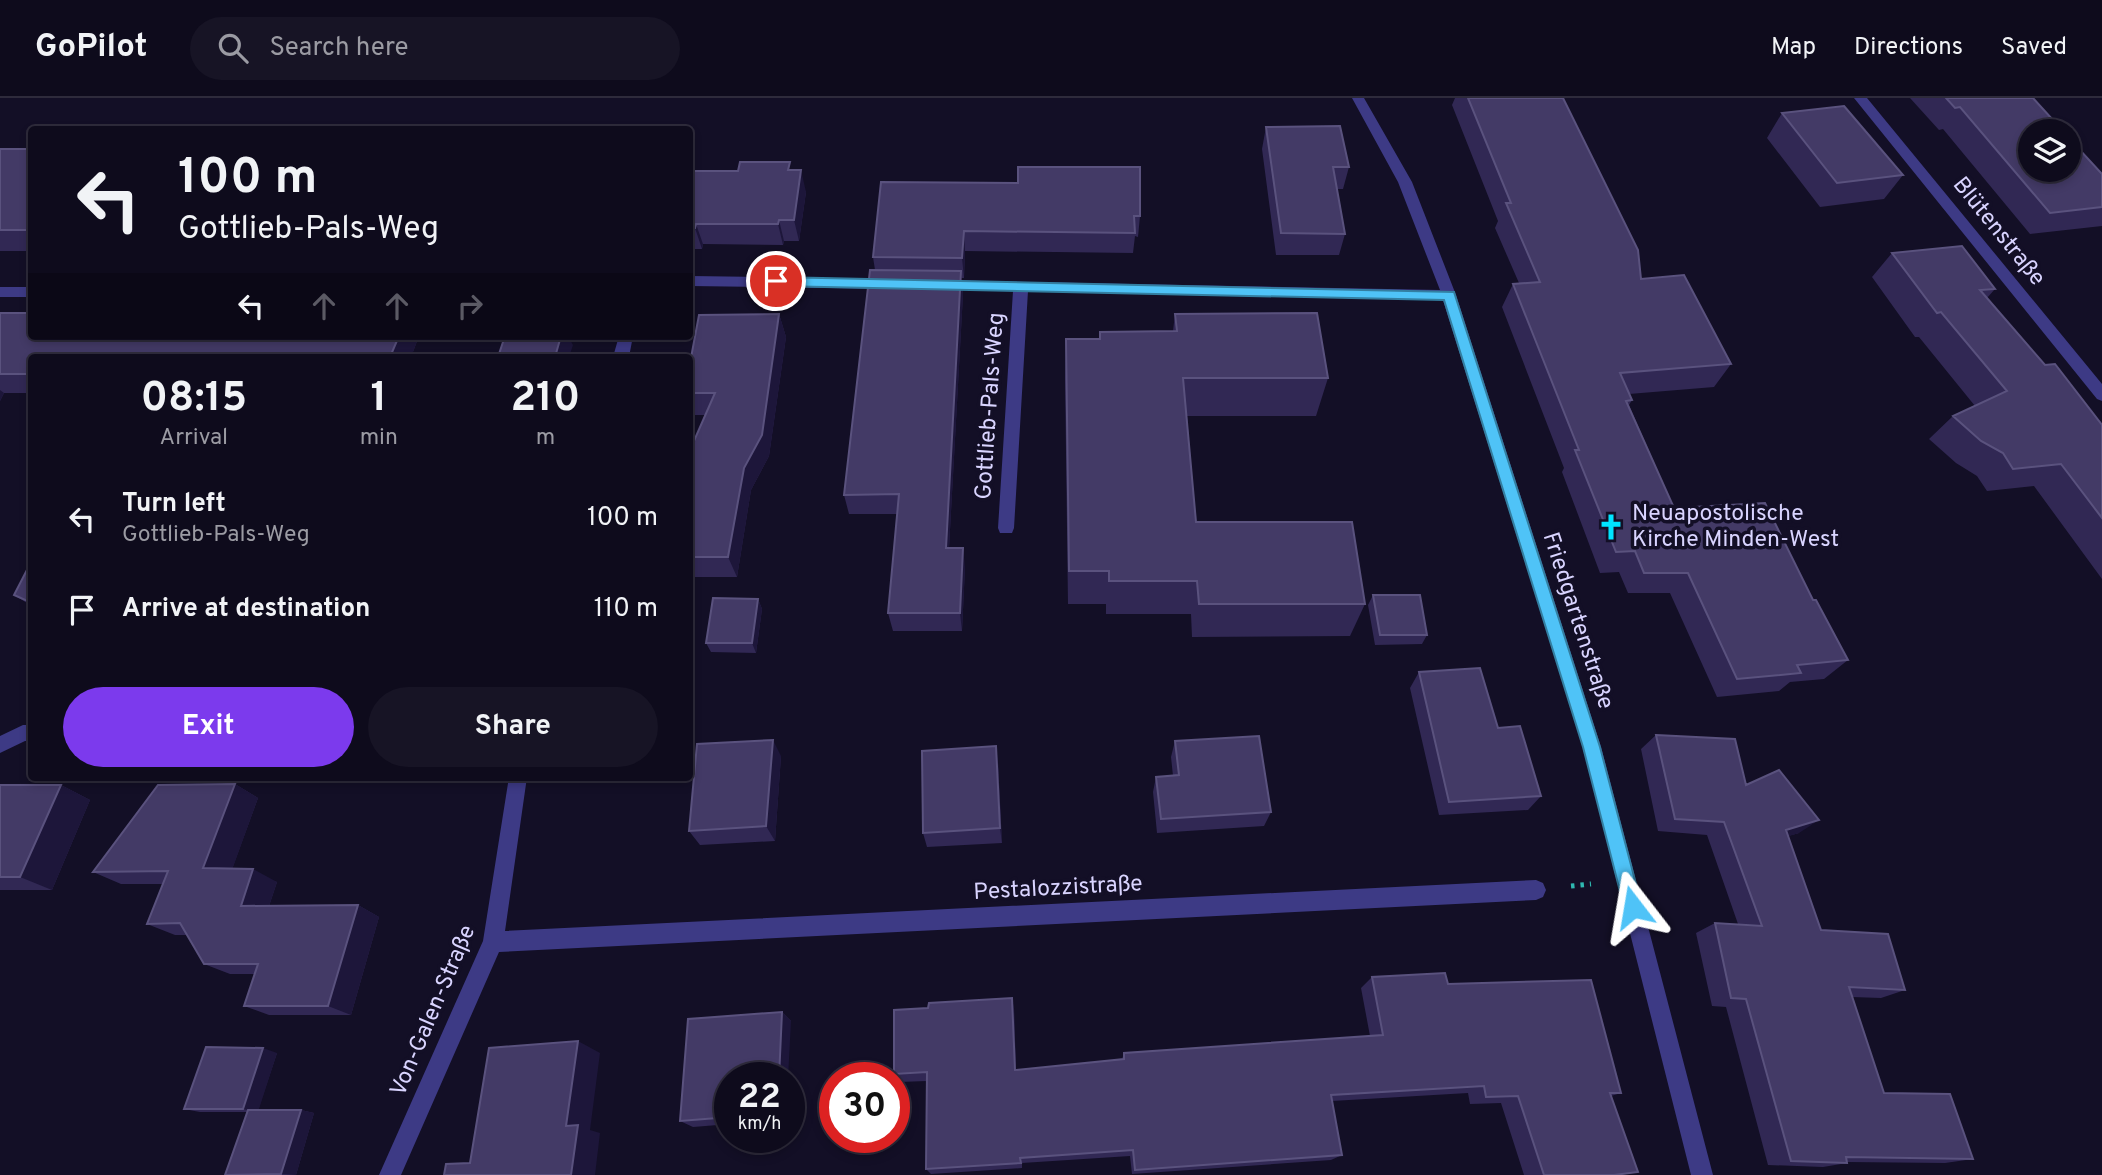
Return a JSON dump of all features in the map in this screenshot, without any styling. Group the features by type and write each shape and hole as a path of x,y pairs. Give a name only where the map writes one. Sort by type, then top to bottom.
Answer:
{"street":[{"name":"Friedgartenstraße","path":"1358,98 1405,182 1449,295 1592,747 1702,1175"},
{"name":"Blütenstraße","path":"1860,98 2102,395"},
{"name":"Gottlieb-Pals-Weg","path":"693,281 1449,295"},
{"name":"Gottlieb-Pals-Weg","path":"1006,528 1021,286"},
{"path":"0,292 28,292"},
{"path":"0,745 28,733"},
{"name":"Von-Galen-Straße","path":"390,1175 493,942 517,781"},
{"name":"Pestalozzistraße","path":"493,942 1536,890"}],"path":[{"path":"1536,890 1626,881"}],"building":[{"path":"1468,98 1563,98 1638,250 1641,279 1684,275 1731,364 1620,373 1632,400 1626,401 1674,508 1765,503 1813,600 1816,600 1848,660 1797,665 1801,673 1737,679 1688,573 1644,573 1635,551 1616,552 1513,284 1540,282 1506,203 1511,203"},
{"path":"1946,98 2033,98 2052,119 2018,119 2018,175 1960,107 1955,108"},
{"path":"1844,106 1903,175 1837,183 1782,113"},
{"path":"1340,126 1349,167 1333,167 1345,234 1281,233 1266,127"},
{"path":"0,149 28,149 28,230 0,230"},
{"path":"2081,151 2102,174 2102,207 2050,213 2024,182 2081,182"},
{"path":"740,162 790,162 788,170 801,170 794,220 779,220 778,224 696,224 693,228 693,171 738,171"},
{"path":"1018,167 1140,167 1140,216 1134,216 1135,233 964,231 962,258 873,257 881,182 1018,183"},
{"path":"1962,246 1995,289 1980,290 2045,365 2055,364 2102,425 2102,518 2061,464 2013,469 2003,453 1981,441 1953,416 2007,391 1941,312 1937,313 1892,253"},
{"path":"870,270 961,271 946,548 963,548 960,613 888,613 899,494 844,495"},
{"path":"0,313 28,313 28,340 397,340 391,354 28,354 28,374 0,374"},
{"path":"1317,313 1328,378 1183,378 1196,522 1352,522 1365,604 1199,604 1197,581 1109,581 1109,571 1069,571 1066,339 1100,339 1100,332 1177,331 1175,314"},
{"path":"779,314 762,435 744,468 728,557 693,557 693,443 715,393 693,393 692,354 699,315"},
{"path":"504,340 560,340 556,354 499,354"},
{"path":"28,568 28,601 14,595"},
{"path":"1373,595 1420,595 1427,635 1380,635"},
{"path":"713,598 758,599 752,643 706,643"},
{"path":"1480,668 1498,728 1520,726 1541,796 1449,802 1419,672"},
{"path":"1656,735 1735,739 1746,785 1779,770 1819,820 1786,830 1821,930 1888,934 1905,990 1849,987 1884,1093 1950,1094 1973,1159 1846,1157 1847,1163 1791,1161 1746,999 1731,998 1715,923 1762,926 1724,822 1675,819"},
{"path":"1259,736 1271,812 1161,819 1156,777 1179,775 1175,741"},
{"path":"773,740 766,826 689,831 697,744"},
{"path":"996,746 1000,828 923,833 922,751"},
{"path":"235,784 203,868 253,869 241,906 358,905 328,1006 244,1006 258,964 204,964 180,923 147,924 168,871 93,872 158,785"},
{"path":"0,785 61,785 20,877 0,877"},
{"path":"1445,973 1448,984 1591,980 1621,1093 1610,1093 1638,1172 1614,1175 1544,1175 1518,1096 1486,1097 1484,1086 1331,1095 1342,1155 1135,1170 1133,1150 1020,1158 1021,1163 926,1169 927,1072 910,1073 910,1062 894,1062 894,1010 928,1008 929,1003 1012,998 1015,1070 1124,1059 1124,1053 1383,1035 1372,977"},
{"path":"782,1012 780,1062 714,1062 714,1118 680,1121 688,1019"},
{"path":"578,1041 566,1126 578,1125 571,1175 444,1175 446,1164 470,1163 489,1048"},
{"path":"206,1047 263,1048 243,1109 184,1109"},
{"path":"248,1110 301,1110 281,1174 225,1175"}],"place":[{"name":"Neuapostolische Kirche Minden-West","path":"1611,527"}],"route":[{"path":"776,281 1449,295 1592,747 1633,907"}]}
